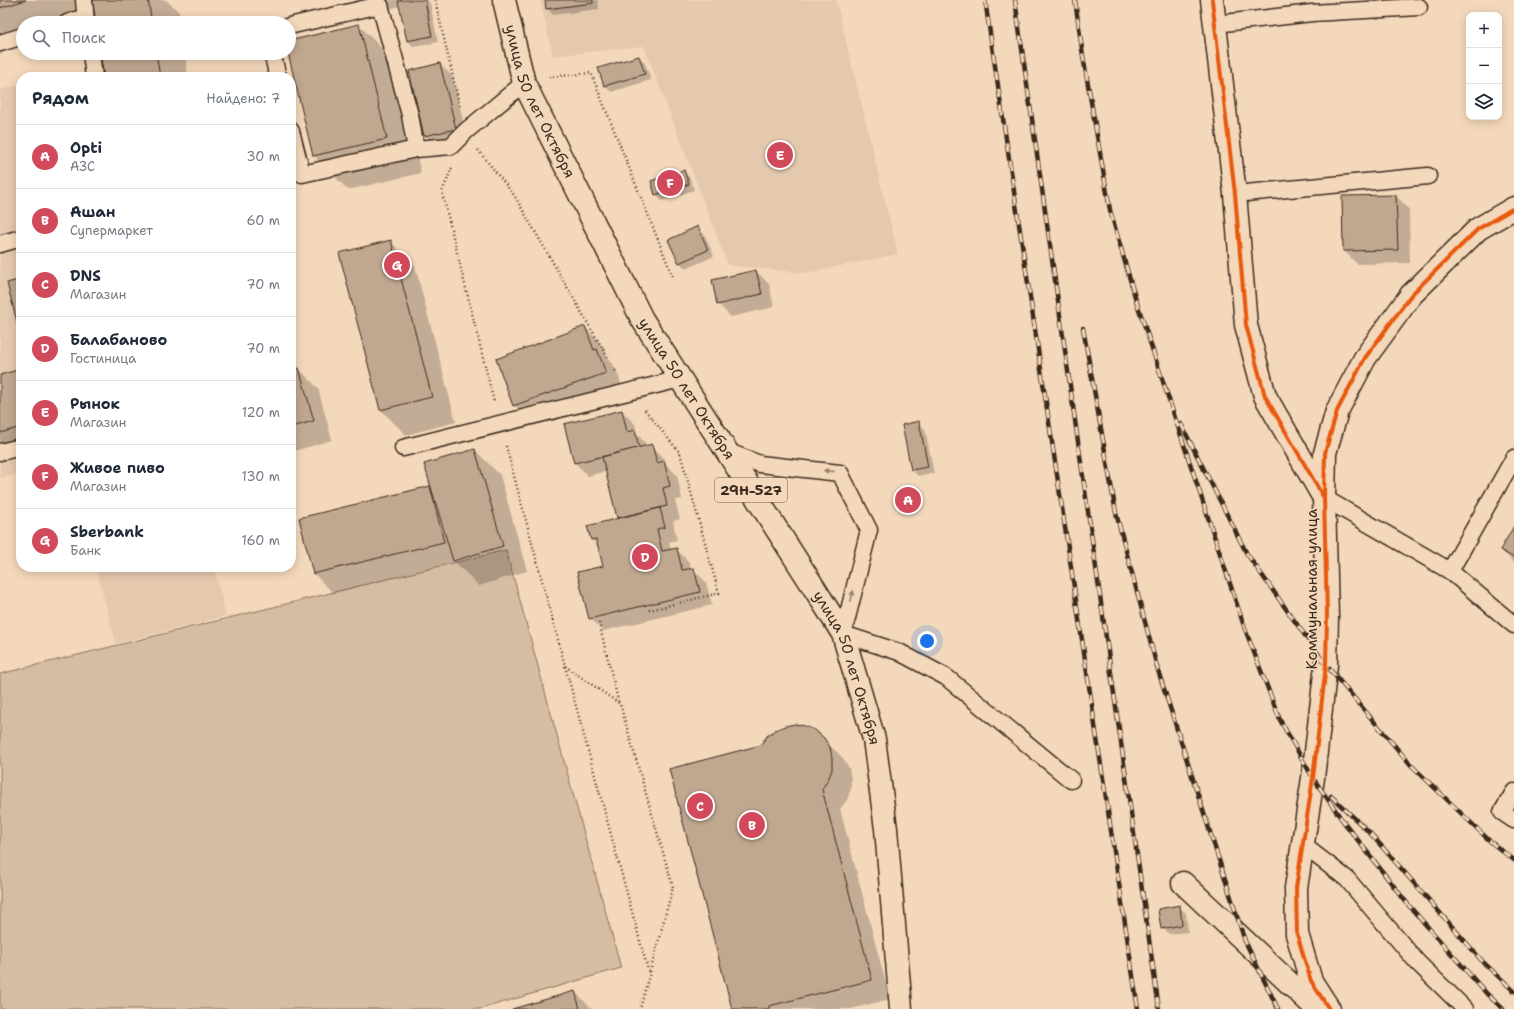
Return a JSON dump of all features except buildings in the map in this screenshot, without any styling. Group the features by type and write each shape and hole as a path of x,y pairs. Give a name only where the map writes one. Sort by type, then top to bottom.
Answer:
{"street":[{"name":"улица 50 лет Октября","path":"504,0 524,83 642,319 843,634 874,739 886,829 901,1009"},
{"path":"1212,0 1235,194 1246,325 1265,396 1324,498"},
{"name":"Коммунальная улица","path":"1329,1009 1311,981 1297,934 1296,888 1313,778 1326,665 1327,601 1324,498 1325,453 1337,411 1365,358 1411,295 1478,229 1514,208"},
{"path":"1183,883 1317,1009"}],"lane":[{"path":"84,0 86,16"},
{"path":"296,24 380,5 410,115 416,149"},
{"path":"1215,24 1312,13 1419,7"},
{"path":"0,43 16,38"},
{"path":"92,60 93,72"},
{"path":"274,60 277,72"},
{"path":"296,151 302,174 416,149 451,146 466,131 524,83"},
{"path":"1235,194 1428,176"},
{"path":"0,244 16,239"},
{"path":"403,448 680,379"},
{"path":"0,452 16,448"},
{"path":"726,451 760,464 840,473 869,530 843,634 899,652 946,677 1071,780"},
{"path":"1450,571 1514,458"},
{"path":"1324,498 1450,571 1514,625"},
{"path":"1514,792 1502,812 1514,820"},
{"path":"1303,845 1347,879 1417,962 1465,1009"}],"path":[{"path":"435,0 467,136 442,192 500,424 649,975"},
{"path":"547,77 591,73 673,277"},
{"path":"646,611 685,602"},
{"path":"599,623 620,704 673,887 640,1009"},
{"path":"565,666 620,704"}],"shaded area":[{"path":"540,0 836,0 898,254 806,273 728,265 644,46 553,56"},
{"path":"16,85 16,474 0,478 0,90"},
{"path":"506,550 621,968 480,1009 0,1009 0,674"},
{"path":"97,572 215,572 226,616 116,644"}],"railway":[{"path":"985,0 1138,1009"},
{"path":"1015,0 1159,1009"},
{"path":"1075,0 1083,56 1110,210 1135,297 1245,629 1280,720 1313,778 1343,821 1410,907 1487,994 1503,1009"},
{"path":"1083,328 1116,513 1157,667 1245,941 1278,1009"},
{"path":"1181,424 1247,554 1326,665 1411,765 1492,843 1514,860"},
{"path":"1331,796 1370,833 1484,963 1514,991"}],"cycle path":[{"path":"1212,0 1235,194 1246,325 1265,396 1324,498"},
{"path":"1329,1009 1311,981 1297,934 1296,888 1313,778 1326,665 1327,616 1324,498 1325,453 1337,411 1365,358 1411,295 1478,229 1514,208"}],"place":[{"name":"Рынок","path":"780,155"},
{"name":"Живое пиво","path":"670,183"},
{"name":"Sberbank","path":"397,265"},
{"name":"Opti","path":"908,500"},
{"name":"Балабаново","path":"645,557"},
{"name":"DNS","path":"700,806"},
{"name":"Ашан","path":"752,825"}]}
